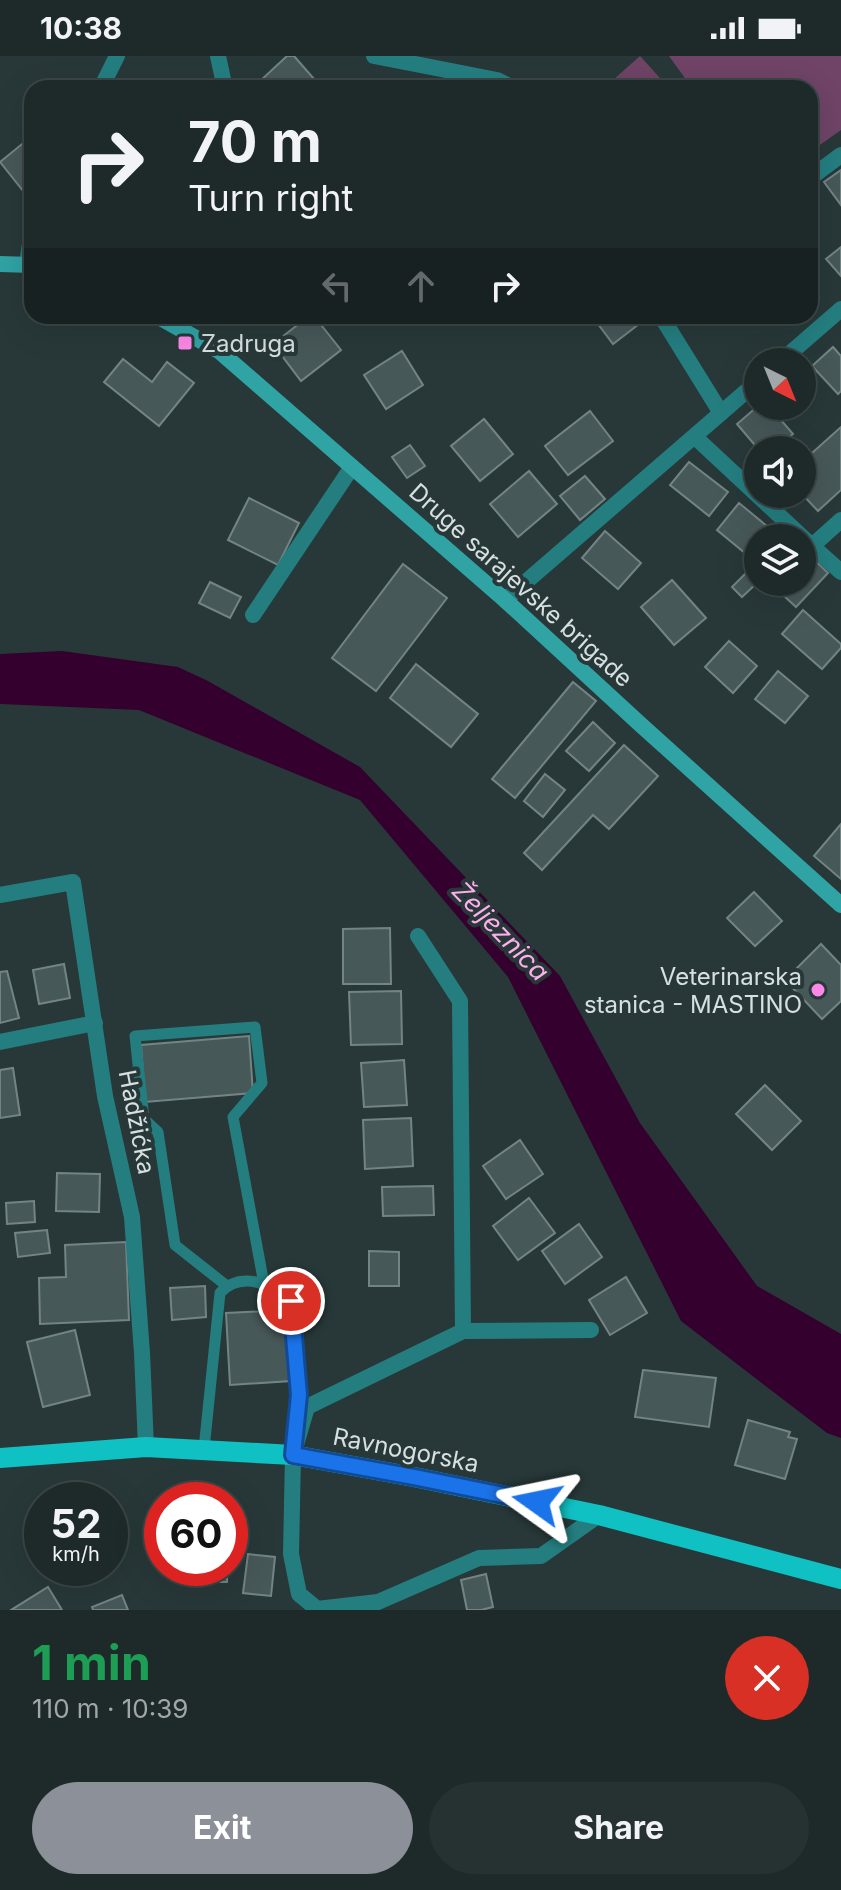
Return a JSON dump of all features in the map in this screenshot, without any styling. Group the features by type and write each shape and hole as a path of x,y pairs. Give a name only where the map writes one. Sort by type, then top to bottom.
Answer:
{"main road":[{"path":"0,264 24,264"},
{"name":"Druge sarajevske brigade","path":"171,324 219,351 505,600 841,905"},
{"name":"Ravnogorska","path":"0,1458 146,1447 293,1455 599,1515 837,1574"}],"street":[{"path":"105,80 117,56"},
{"path":"218,56 223,80"},
{"path":"374,56 497,80"},
{"path":"818,172 841,155"},
{"path":"796,348 841,309"},
{"path":"666,324 721,413"},
{"path":"505,600 744,393"},
{"path":"695,437 788,524"},
{"path":"253,615 352,467"},
{"path":"816,542 841,520"},
{"path":"816,550 841,572"},
{"name":"Hadžićka","path":"0,895 73,882 105,1096 132,1217 146,1447"},
{"path":"418,936 460,1001 463,1331"},
{"path":"0,1042 95,1023"},
{"path":"591,1330 463,1331 307,1407 293,1455 291,1554 299,1594 317,1609 378,1602 479,1558 541,1556 599,1515"}],"lane":[{"path":"227,1286 175,1245 158,1132 144,1119 135,1036 255,1027 262,1083 233,1117 264,1284"},
{"path":"204,1449 220,1293 227,1286 245,1280 279,1290 291,1301 299,1395 293,1455"}],"shaded area":[{"path":"640,56 662,80 613,80"},
{"path":"669,56 841,56 841,130 818,146 818,80 686,80"}],"water":[{"name":"Željeznica","path":"62,651 178,667 360,767 560,976 640,1123 757,1286 841,1334 841,1438 827,1433 681,1321 508,977 360,800 139,710 0,704 0,654"}],"building":[{"path":"287,56 294,56 315,80 261,80"},
{"path":"24,142 24,192 0,162"},
{"path":"841,170 841,205 824,182"},
{"path":"841,247 841,276 826,259"},
{"path":"299,324 320,324 341,350 301,381 273,344"},
{"path":"598,324 639,324 613,344"},
{"path":"833,347 841,356 841,391 838,394 816,370 816,362"},
{"path":"402,351 423,385 386,409 364,375"},
{"path":"123,359 152,382 167,362 194,383 159,426 104,382"},
{"path":"590,411 613,441 568,475 545,446"},
{"path":"744,418 781,420 793,434 747,436 737,424"},
{"path":"484,419 513,454 480,481 451,446"},
{"path":"841,427 841,490 818,511 815,508 816,449"},
{"path":"410,445 425,466 407,478 392,457"},
{"path":"689,462 728,492 709,516 670,485"},
{"path":"529,471 557,504 518,537 490,504"},
{"path":"585,476 605,499 580,520 560,496"},
{"path":"249,498 299,523 278,565 228,540"},
{"path":"739,503 764,524 744,524 744,552 717,530"},
{"path":"605,531 641,563 618,589 582,558"},
{"path":"816,561 828,573 816,586"},
{"path":"403,564 447,598 376,691 332,658"},
{"path":"744,575 744,595 742,597 732,587"},
{"path":"672,580 706,618 674,645 641,607"},
{"path":"210,582 241,597 230,618 199,603"},
{"path":"784,596 806,596 796,607"},
{"path":"803,610 841,644 841,648 822,669 782,634"},
{"path":"729,641 757,666 733,693 705,667"},
{"path":"416,664 478,714 451,747 390,698"},
{"path":"778,671 808,696 785,723 755,699"},
{"path":"573,682 596,701 515,798 492,779"},
{"path":"593,722 615,743 589,771 566,751"},
{"path":"624,745 658,776 609,829 593,815 542,870 524,853"},
{"path":"545,774 565,790 543,817 524,801"},
{"path":"841,824 841,879 814,856"},
{"path":"754,892 782,921 755,946 727,918"},
{"path":"390,928 391,984 343,984 343,929"},
{"name":"Veterinarska stanica - MASTINO","path":"821,944 841,965 841,1001 822,1019 785,980"},
{"path":"64,964 70,998 39,1004 33,970"},
{"path":"7,971 19,1018 0,1023 0,972"},
{"path":"401,991 402,1044 351,1045 349,992"},
{"path":"249,1036 253,1093 145,1102 141,1045"},
{"path":"404,1060 407,1105 364,1107 361,1063"},
{"path":"13,1068 20,1115 0,1118 0,1070"},
{"path":"765,1085 801,1121 772,1150 736,1114"},
{"path":"411,1118 413,1166 365,1169 363,1120"},
{"path":"520,1140 543,1174 506,1199 483,1166"},
{"path":"57,1173 100,1174 99,1212 56,1211"},
{"path":"433,1186 434,1215 383,1216 382,1187"},
{"path":"529,1198 555,1233 518,1260 493,1226"},
{"path":"34,1201 35,1222 7,1224 6,1203"},
{"path":"579,1224 602,1257 565,1284 542,1251"},
{"path":"47,1230 50,1253 18,1257 15,1233"},
{"path":"126,1242 129,1320 40,1324 39,1278 66,1277 65,1245"},
{"path":"369,1251 399,1252 399,1286 369,1286"},
{"path":"626,1277 647,1313 610,1335 589,1300"},
{"path":"205,1286 206,1317 172,1320 170,1288"},
{"path":"288,1310 291,1381 230,1385 226,1313"},
{"path":"75,1330 90,1395 43,1407 27,1342"},
{"path":"643,1370 716,1378 709,1427 635,1417"},
{"path":"748,1420 790,1432 788,1437 797,1439 785,1479 735,1465"},
{"path":"248,1554 275,1557 271,1596 243,1593 244,1586 248,1586"},
{"path":"486,1574 493,1607 467,1610 461,1580"},
{"path":"48,1587 62,1610 11,1610"},
{"path":"122,1595 128,1610 93,1610 92,1607"}],"place":[{"name":"Zadruga","path":"185,343"},
{"name":"Veterinarska stanica - MASTINO","path":"818,990"}],"route":[{"path":"291,1301 299,1395 293,1455 537,1502"}]}
